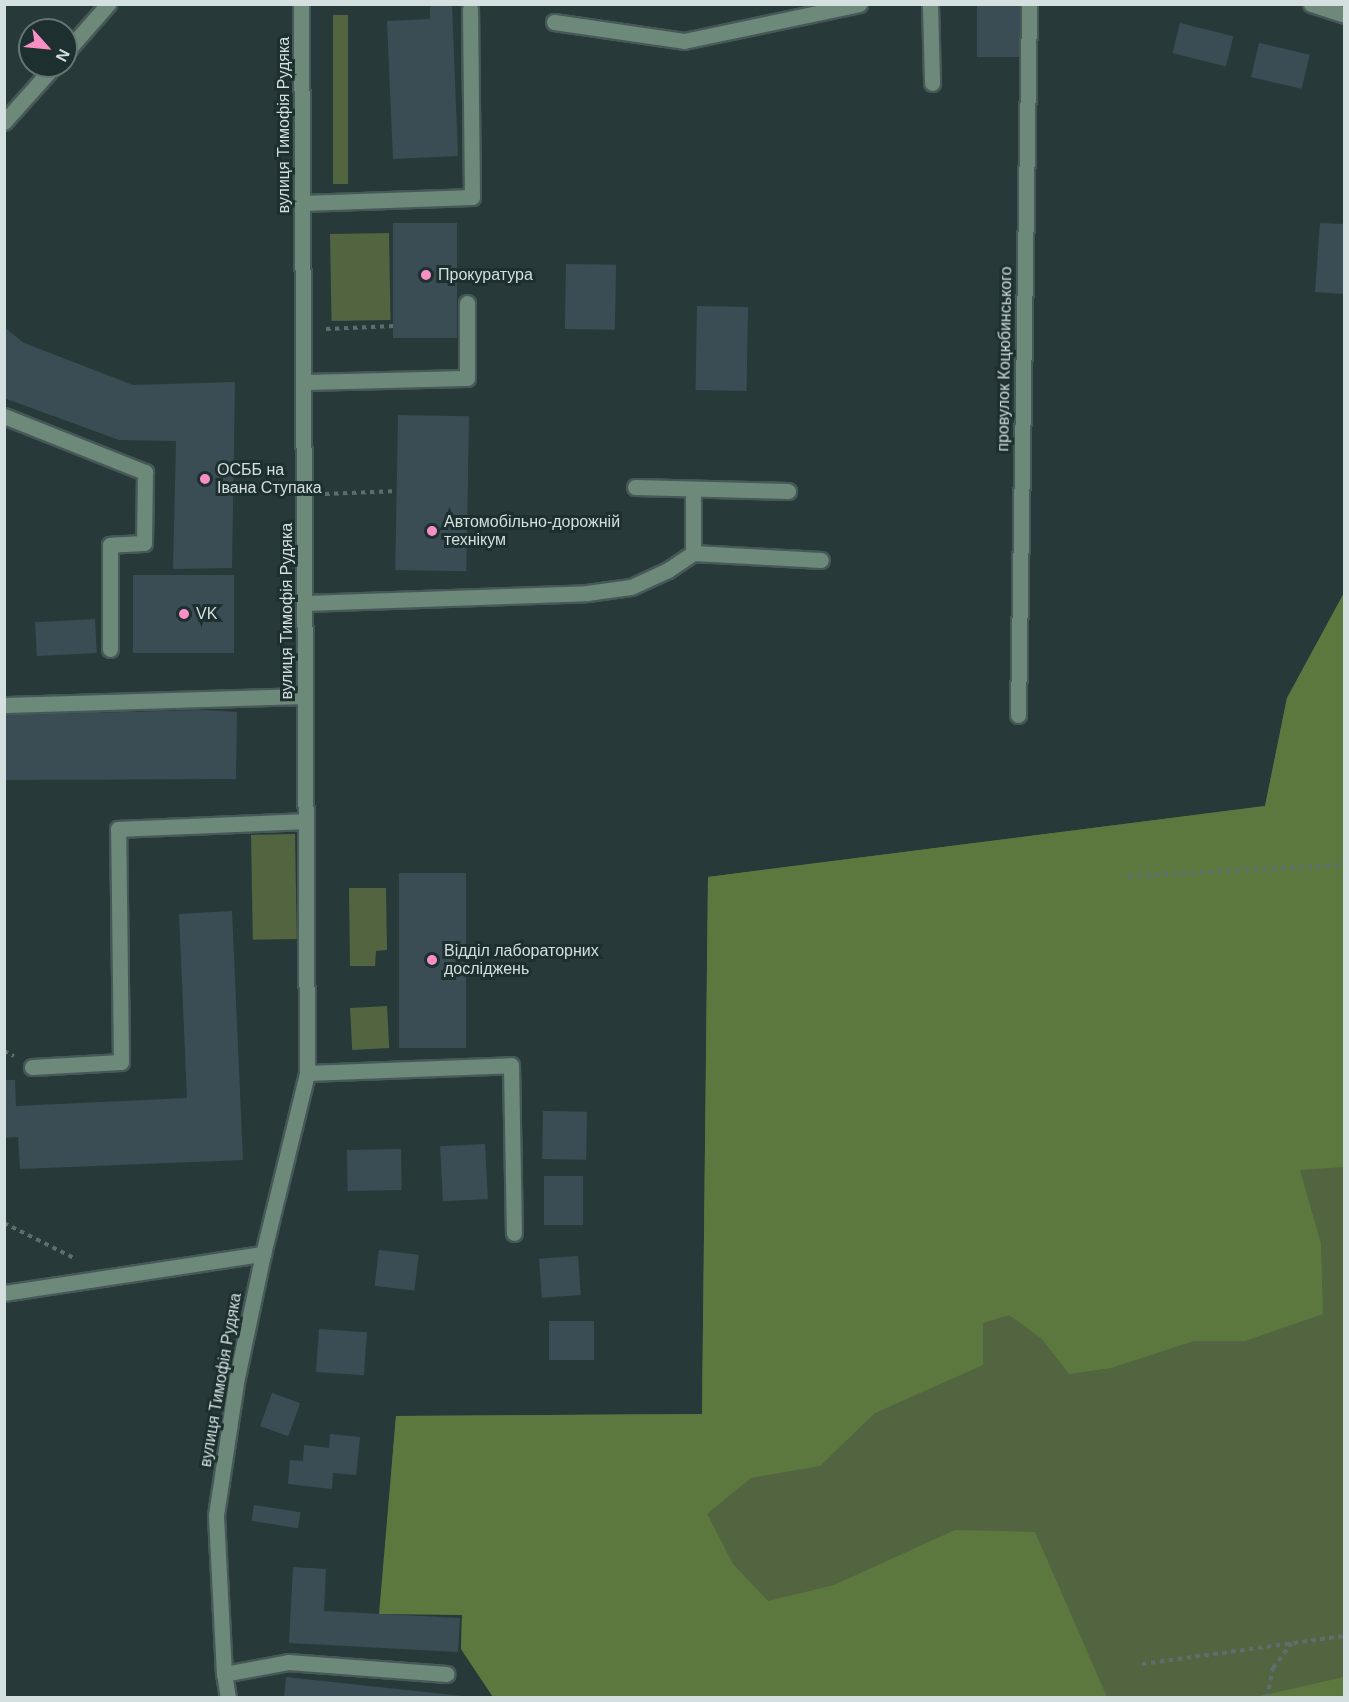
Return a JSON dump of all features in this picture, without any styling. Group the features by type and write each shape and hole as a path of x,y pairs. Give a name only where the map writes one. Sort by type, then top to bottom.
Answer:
{"street":[{"path":"78,38 108,4"},
{"name":"вулиця Тимофія Рудяка","path":"228,1698 224,1674 216,1515 236,1383 263,1254 307,1073 301,4"},
{"path":"554,22 684,40 859,4"},
{"path":"930,4 932,83"},
{"name":"провулок Коцюбинського","path":"1018,715 1029,4"},
{"path":"1311,4 1344,12"},
{"path":"303,203 472,197 470,9"},
{"path":"4,122 43,78"},
{"path":"304,382 467,378 467,303"},
{"path":"4,416 144,472 144,543 110,545 110,649"},
{"path":"635,487 788,491"},
{"path":"693,490 693,553"},
{"path":"304,603 587,593 630,587 668,570 693,553 821,561"},
{"path":"4,705 305,696"},
{"path":"32,1067 121,1062 118,829 306,821"},
{"path":"307,1073 511,1065 514,1233"},
{"path":"4,1293 263,1254"},
{"path":"224,1674 288,1662 447,1674"}],"path":[{"path":"324,329 394,327"},
{"path":"325,494 397,491"},
{"path":"1128,876 1344,865"},
{"path":"4,1223 112,1276"},
{"path":"1142,1664 1344,1636"},
{"path":"1267,1698 1273,1668 1292,1643"}],"green space":[{"path":"333,15 348,15 348,184 333,184"},
{"path":"389,233 391,320 332,321 330,234"},
{"path":"1344,593 1344,1697 493,1697 461,1649 462,1615 380,1611 396,1416 702,1414 708,877 1265,806 1287,698"},
{"path":"1344,593 1344,1167 1300,1170 1321,1244 1323,1314 1245,1341 1194,1341 1111,1368 1069,1374 1042,1339 1009,1315 983,1323 983,1365 875,1413 820,1466 751,1478 707,1514 733,1564 768,1601 834,1585 955,1530 1035,1532 1107,1697 493,1697 461,1649 462,1615 379,1614 396,1416 702,1414 708,877 1265,806 1287,698"},
{"path":"295,834 297,939 253,940 251,835"},
{"path":"349,888 386,888 387,950 376,951 375,966 350,966"},
{"path":"387,1006 389,1048 352,1050 350,1008"},
{"path":"1344,1677 1344,1697 1255,1697"}],"building":[{"path":"430,4 452,4 458,156 393,159 387,21 430,19"},
{"path":"977,4 1020,4 1020,57 977,57"},
{"path":"1180,23 1233,36 1226,66 1173,53"},
{"path":"1259,43 1310,55 1302,89 1251,77"},
{"name":"Прокуратура","path":"393,223 457,223 457,338 393,338"},
{"path":"1320,223 1344,224 1344,294 1315,292"},
{"path":"566,264 616,265 615,330 565,329"},
{"path":"697,306 748,307 747,391 696,390"},
{"name":"ОСББ на Івана Ступака","path":"4,327 24,343 133,385 235,382 232,568 173,569 176,441 119,440 4,398"},
{"name":"Автомобільно-дорожній технікум","path":"398,415 469,416 466,571 395,570"},
{"name":"VK","path":"133,575 234,575 234,653 133,653"},
{"path":"95,619 97,653 37,656 35,622"},
{"path":"206,710 237,712 236,779 4,780 4,715"},
{"name":"Відділ лабораторних досліджень","path":"399,873 466,873 466,1048 399,1048"},
{"path":"232,911 243,1160 20,1169 18,1137 4,1138 4,1080 15,1080 16,1106 187,1098 179,914"},
{"path":"543,1111 587,1112 586,1160 542,1159"},
{"path":"485,1144 488,1199 443,1201 440,1146"},
{"path":"401,1149 402,1190 348,1191 347,1150"},
{"path":"544,1176 583,1176 583,1225 544,1225"},
{"path":"379,1250 419,1255 414,1291 375,1286"},
{"path":"578,1256 581,1295 542,1298 539,1259"},
{"path":"549,1321 594,1321 594,1360 549,1360"},
{"path":"319,1329 367,1332 364,1375 316,1372"},
{"path":"272,1393 300,1403 288,1436 260,1426"},
{"path":"330,1434 360,1437 356,1475 333,1473 332,1489 288,1484 290,1460 303,1461 304,1445 329,1448"},
{"path":"254,1505 300,1512 298,1528 251,1521"},
{"path":"293,1567 326,1569 324,1611 460,1618 458,1652 289,1643"},
{"path":"286,1677 462,1696 462,1698 284,1698"}],"place":[{"name":"Прокуратура","path":"426,275"},
{"name":"ОСББ на Івана Ступака","path":"205,479"},
{"name":"Автомобільно-дорожній технікум","path":"432,531"},
{"name":"VK","path":"184,614"},
{"name":"Відділ лабораторних досліджень","path":"432,960"}]}
